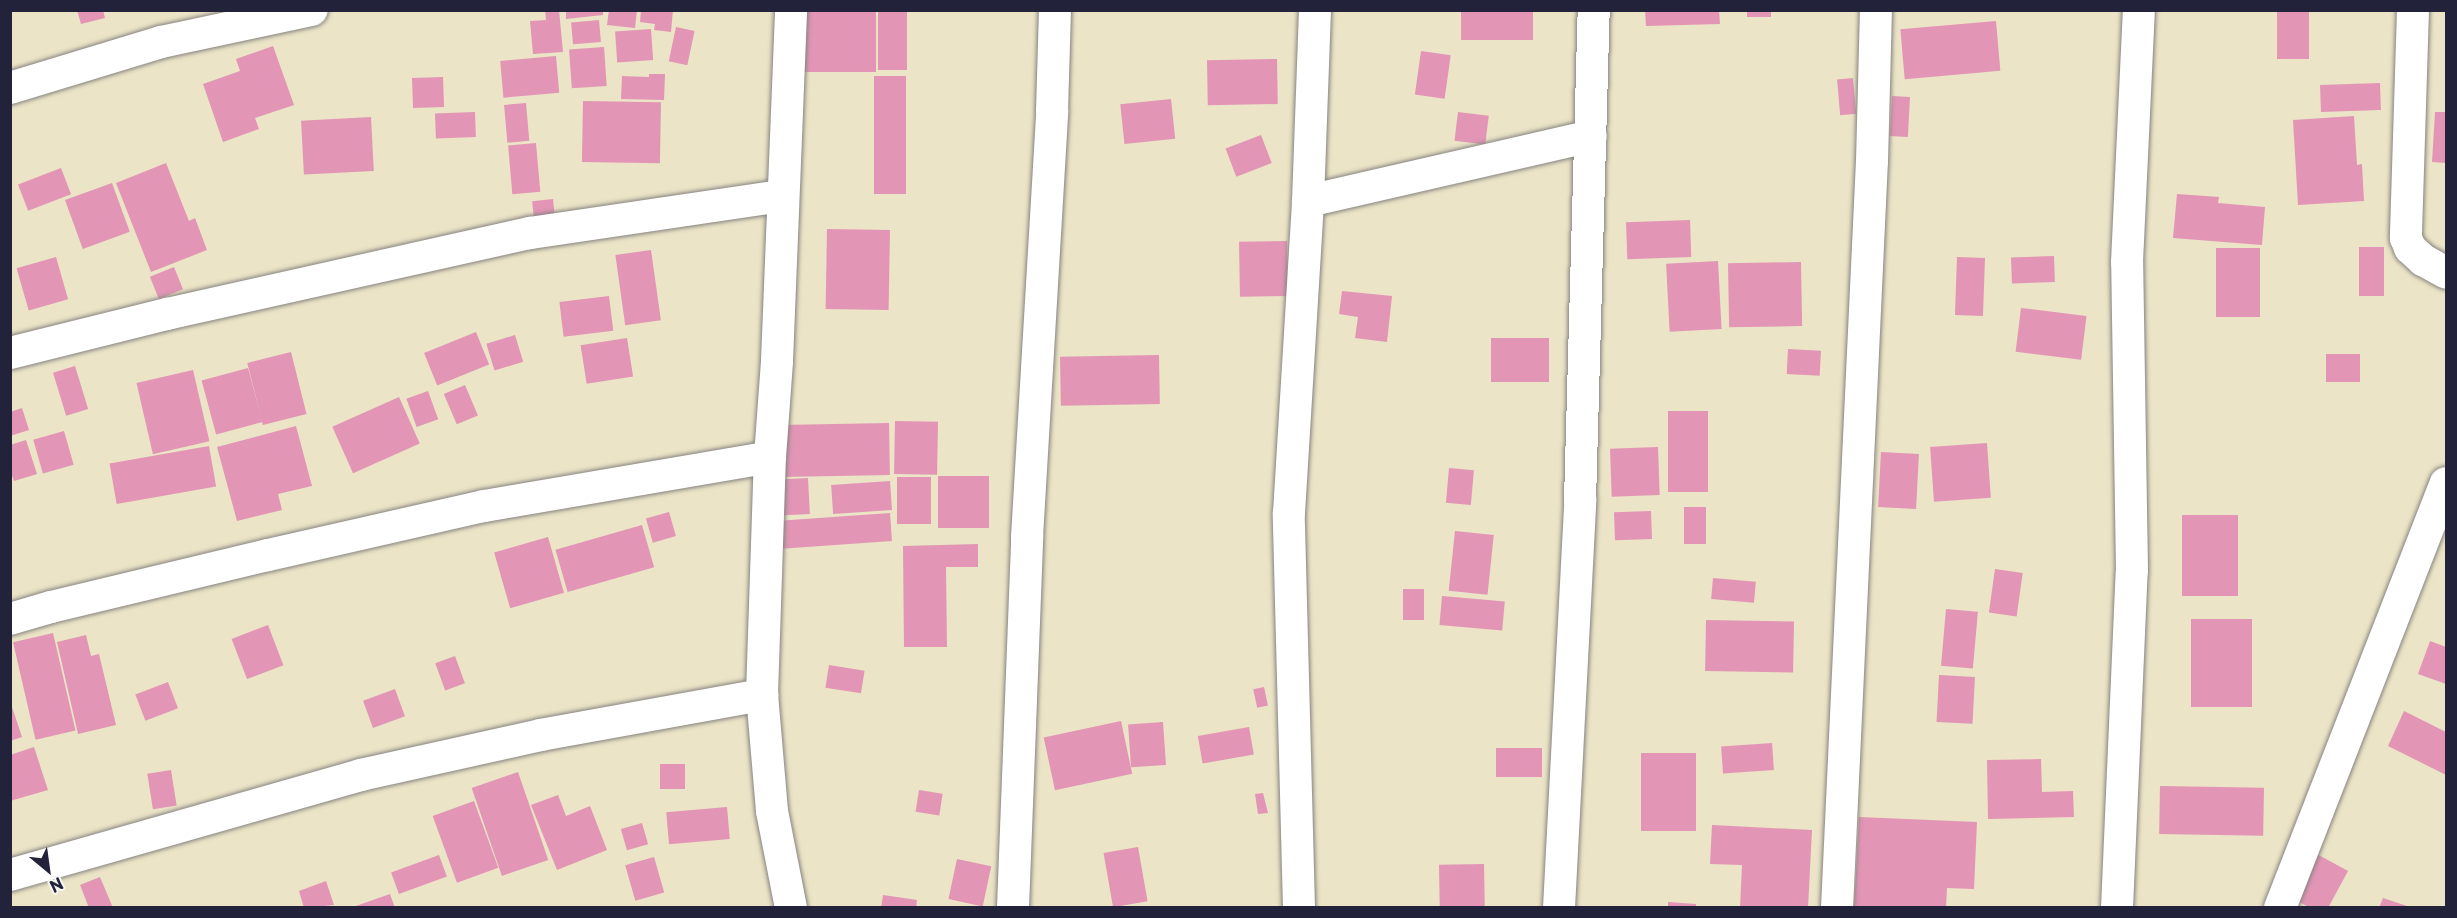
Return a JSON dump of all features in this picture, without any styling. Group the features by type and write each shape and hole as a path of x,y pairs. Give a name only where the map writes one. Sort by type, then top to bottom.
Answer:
{"street":[{"path":"10,88 161,42 312,10"},
{"path":"791,10 777,362 770,457 762,695 772,811 791,908"},
{"path":"1013,908 1027,537 1051,123 1055,10"},
{"path":"1299,908 1289,513 1308,201 1315,10"},
{"path":"1559,908 1580,501 1594,10"},
{"path":"1837,908 1872,162 1876,10"},
{"path":"2117,908 2132,571 2127,262 2139,10"},
{"path":"2413,10 2406,238 2410,248 2423,260 2446,273"},
{"path":"1308,201 1591,136"},
{"path":"10,353 167,314 530,233 782,196"},
{"path":"10,619 245,560 484,506 770,457"},
{"path":"2280,908 2446,483"},
{"path":"10,875 361,775 541,735 762,695"}],"building":[{"path":"77,10 103,10 105,18 81,24"},
{"path":"545,10 559,10 563,52 533,54 530,21 546,20"},
{"path":"566,10 603,10 603,15 566,19"},
{"path":"609,10 637,10 635,28 607,25"},
{"path":"641,10 673,10 671,32 654,30 655,24 640,22"},
{"path":"804,10 876,10 876,72 804,72"},
{"path":"878,10 907,10 907,70 878,70"},
{"path":"1461,10 1533,10 1533,40 1461,40"},
{"path":"1645,10 1719,10 1720,24 1646,26"},
{"path":"1747,10 1771,10 1771,17 1747,17"},
{"path":"2277,10 2309,10 2309,59 2277,59"},
{"path":"599,20 601,42 573,44 571,22"},
{"path":"1996,21 2000,71 1905,79 1900,29"},
{"path":"676,27 695,31 687,65 669,61"},
{"path":"651,29 653,60 617,62 615,32"},
{"path":"273,46 294,105 255,118 259,129 223,142 203,84 240,71 236,59"},
{"path":"604,47 607,86 572,88 569,49"},
{"path":"1421,51 1451,55 1445,99 1415,95"},
{"path":"556,56 559,93 503,98 500,61"},
{"path":"1277,59 1278,104 1208,105 1207,60"},
{"path":"649,74 665,74 664,100 621,99 622,76 649,77"},
{"path":"874,76 906,76 906,194 874,194"},
{"path":"443,77 444,107 413,108 412,78"},
{"path":"1853,78 1856,114 1840,115 1837,79"},
{"path":"2380,83 2381,110 2321,112 2320,85"},
{"path":"1892,96 1910,97 1908,137 1890,136"},
{"path":"1171,99 1175,139 1124,144 1120,104"},
{"path":"583,101 661,102 660,163 582,162"},
{"path":"526,103 529,141 507,143 504,105"},
{"path":"475,112 476,137 436,138 435,113"},
{"path":"1458,112 1489,116 1485,145 1454,141"},
{"path":"2435,112 2446,112 2446,163 2432,162"},
{"path":"2354,116 2357,165 2362,164 2364,201 2298,205 2293,120"},
{"path":"371,117 374,171 304,175 301,121"},
{"path":"1261,135 1272,163 1236,177 1226,149"},
{"path":"536,143 540,192 512,194 508,145"},
{"path":"166,163 189,221 195,218 207,250 151,272 116,183"},
{"path":"61,168 71,194 28,211 18,184"},
{"path":"112,183 130,232 83,249 65,200"},
{"path":"2177,194 2219,197 2218,203 2265,207 2262,245 2173,238"},
{"path":"553,199 555,217 534,219 532,201"},
{"path":"1690,220 1691,257 1627,259 1626,222"},
{"path":"827,229 890,230 889,310 826,309"},
{"path":"1287,241 1288,296 1240,297 1239,242"},
{"path":"2359,247 2384,247 2384,296 2359,296"},
{"path":"2216,248 2260,248 2260,317 2216,317"},
{"path":"651,250 661,320 625,325 615,255"},
{"path":"2054,256 2055,282 2012,283 2011,258"},
{"path":"56,257 68,299 29,311 17,268"},
{"path":"1957,257 1985,258 1983,316 1955,315"},
{"path":"1718,261 1722,329 1670,332 1666,264"},
{"path":"1801,262 1802,326 1729,327 1728,263"},
{"path":"174,267 183,289 159,299 150,277"},
{"path":"1342,291 1392,296 1387,342 1355,338 1358,317 1339,314"},
{"path":"609,296 613,331 564,337 559,302"},
{"path":"2021,308 2087,316 2081,360 2016,352"},
{"path":"476,332 489,364 437,385 424,353"},
{"path":"515,335 523,362 494,371 486,344"},
{"path":"627,338 633,377 587,384 581,345"},
{"path":"1491,338 1549,338 1549,382 1491,382"},
{"path":"1788,349 1821,351 1820,376 1787,374"},
{"path":"291,352 306,414 263,425 247,363"},
{"path":"2326,354 2360,354 2360,382 2326,382"},
{"path":"1159,355 1160,404 1061,406 1060,357"},
{"path":"75,366 88,409 66,416 53,373"},
{"path":"248,368 262,422 216,435 202,380"},
{"path":"193,370 209,441 153,454 136,383"},
{"path":"465,385 478,415 457,424 444,394"},
{"path":"428,391 438,419 417,427 406,399"},
{"path":"399,397 420,444 353,473 332,427"},
{"path":"22,408 29,430 10,436 10,412"},
{"path":"1668,411 1708,411 1708,492 1668,492"},
{"path":"895,421 938,422 937,475 894,474"},
{"path":"889,423 890,475 781,477 780,425"},
{"path":"296,426 312,486 278,494 282,510 237,521 217,447"},
{"path":"64,431 74,465 43,473 33,440"},
{"path":"26,440 37,474 14,481 10,470 10,445"},
{"path":"1987,443 1991,498 1934,502 1930,447"},
{"path":"209,446 216,486 117,504 110,464"},
{"path":"1658,447 1660,495 1612,497 1610,449"},
{"path":"1881,452 1919,454 1916,509 1878,507"},
{"path":"1449,468 1474,470 1471,505 1446,503"},
{"path":"938,476 989,476 989,528 938,528"},
{"path":"897,477 931,477 931,524 897,524"},
{"path":"808,478 810,514 780,516 778,480"},
{"path":"890,481 892,510 833,514 831,485"},
{"path":"1684,507 1706,507 1706,544 1684,544"},
{"path":"1651,511 1652,539 1615,540 1614,512"},
{"path":"669,512 676,536 653,543 646,519"},
{"path":"890,513 892,541 778,549 776,521"},
{"path":"2182,515 2238,515 2238,596 2182,596"},
{"path":"642,525 654,567 568,592 555,550"},
{"path":"1455,531 1494,535 1488,595 1449,591"},
{"path":"548,537 564,593 510,608 494,552"},
{"path":"978,544 978,567 946,567 947,647 904,647 903,546"},
{"path":"1995,569 2023,573 2017,616 1989,613"},
{"path":"1713,578 1756,582 1754,603 1711,599"},
{"path":"1403,589 1424,589 1424,620 1403,620"},
{"path":"1442,596 1505,601 1502,630 1439,625"},
{"path":"1946,609 1978,612 1973,669 1941,666"},
{"path":"2191,619 2252,619 2252,707 2191,707"},
{"path":"1706,620 1794,622 1793,673 1705,671"},
{"path":"268,625 283,665 247,679 232,639"},
{"path":"53,633 75,730 36,740 13,642"},
{"path":"86,635 91,656 99,654 116,725 78,734 57,642"},
{"path":"2430,641 2446,647 2446,684 2418,674"},
{"path":"455,656 465,683 445,690 435,663"},
{"path":"829,665 865,671 861,693 825,688"},
{"path":"1939,675 1975,677 1972,724 1937,722"},
{"path":"168,682 178,708 145,721 135,695"},
{"path":"1264,687 1268,706 1257,708 1253,689"},
{"path":"395,689 405,716 373,728 363,701"},
{"path":"10,701 22,737 10,741"},
{"path":"2404,711 2446,732 2446,775 2388,746"},
{"path":"1121,721 1132,774 1055,790 1044,737"},
{"path":"1163,722 1166,765 1131,767 1128,724"},
{"path":"1249,727 1254,755 1203,764 1198,736"},
{"path":"1772,743 1774,770 1723,773 1721,747"},
{"path":"34,747 48,790 10,801 10,755"},
{"path":"1496,748 1542,748 1542,777 1496,777"},
{"path":"1641,753 1696,753 1696,831 1641,831"},
{"path":"2041,759 2042,792 2073,791 2074,817 1988,819 1987,760"},
{"path":"660,764 685,764 685,789 660,789"},
{"path":"171,770 177,806 153,809 147,774"},
{"path":"518,772 548,860 502,876 472,788"},
{"path":"2160,786 2264,788 2263,836 2159,834"},
{"path":"919,790 943,794 939,815 916,812"},
{"path":"1263,793 1268,813 1258,814 1255,794"},
{"path":"558,795 566,816 590,806 607,850 557,870 531,805"},
{"path":"474,801 498,868 457,883 433,816"},
{"path":"727,807 730,839 669,844 666,812"},
{"path":"1859,817 1977,822 1974,889 1947,888 1946,908 1854,908"},
{"path":"642,823 648,844 627,850 621,829"},
{"path":"1712,825 1812,830 1808,908 1740,908 1742,865 1710,864"},
{"path":"1138,847 1148,901 1113,907 1104,853"},
{"path":"2315,853 2348,871 2328,908 2310,908 2291,897"},
{"path":"439,855 447,877 399,894 391,872"},
{"path":"654,857 664,893 635,901 625,865"},
{"path":"957,859 991,866 983,906 948,899"},
{"path":"1484,864 1485,908 1440,908 1439,865"},
{"path":"100,877 113,908 89,908 80,885"},
{"path":"326,881 334,905 304,908 299,891"},
{"path":"390,894 395,908 353,908 353,907"},
{"path":"883,895 917,900 916,908 881,908"},
{"path":"2383,898 2410,907 2410,908 2379,908"},
{"path":"1668,902 1696,904 1696,908 1668,908"}]}
